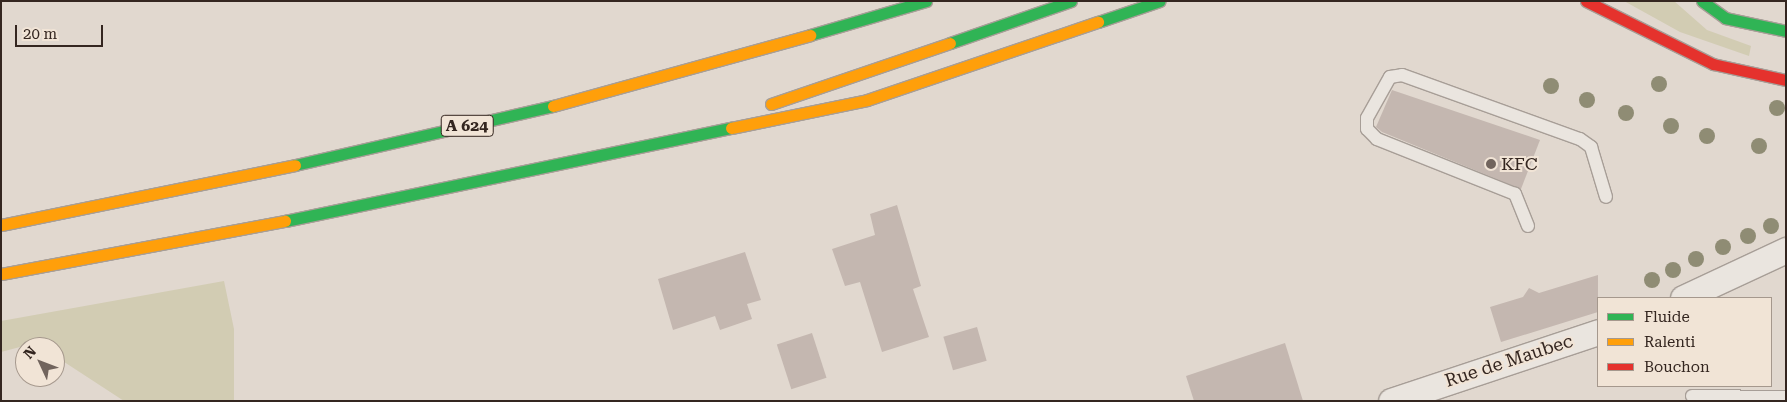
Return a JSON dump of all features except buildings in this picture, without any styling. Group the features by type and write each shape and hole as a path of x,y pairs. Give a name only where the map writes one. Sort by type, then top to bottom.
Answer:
{"highway":[{"name":"A 624","path":"1,225 300,164 620,91 926,1"},
{"path":"653,144 1071,1"},
{"path":"1,274 867,100 1160,1"},
{"path":"1586,1 1713,64 1786,80"},
{"path":"1702,1 1725,18 1762,29 1786,30"}],"street":[{"path":"1685,297 1786,250"},
{"name":"Rue de Maubec","path":"1390,401 1597,332"}],"lane":[{"path":"1528,226 1515,194 1377,139 1368,129 1367,118 1390,77 1402,74 1580,139 1591,147 1606,197"},
{"path":"1692,396 1786,397"}],"shaded area":[{"path":"1624,1 1674,1 1707,30 1751,46 1749,56 1680,32"},
{"path":"224,281 234,329 234,401 124,401 65,363 65,337 15,337 15,348 1,352 1,321"}],"traffic: fast":[{"path":"810,35 926,1"},
{"path":"950,43 1071,1"},
{"path":"1098,22 1160,1"},
{"path":"1702,1 1725,18 1786,31"},
{"path":"295,165 553,106"},
{"path":"285,221 731,128"}],"traffic: slow":[{"path":"731,128 867,100 1098,22"},
{"path":"553,106 810,35"},
{"path":"771,104 950,43"},
{"path":"1,225 295,165"},
{"path":"1,274 285,221"}],"traffic: jam":[{"path":"1586,1 1713,64 1786,80"}],"place":[{"name":"KFC","path":"1491,164"}]}
